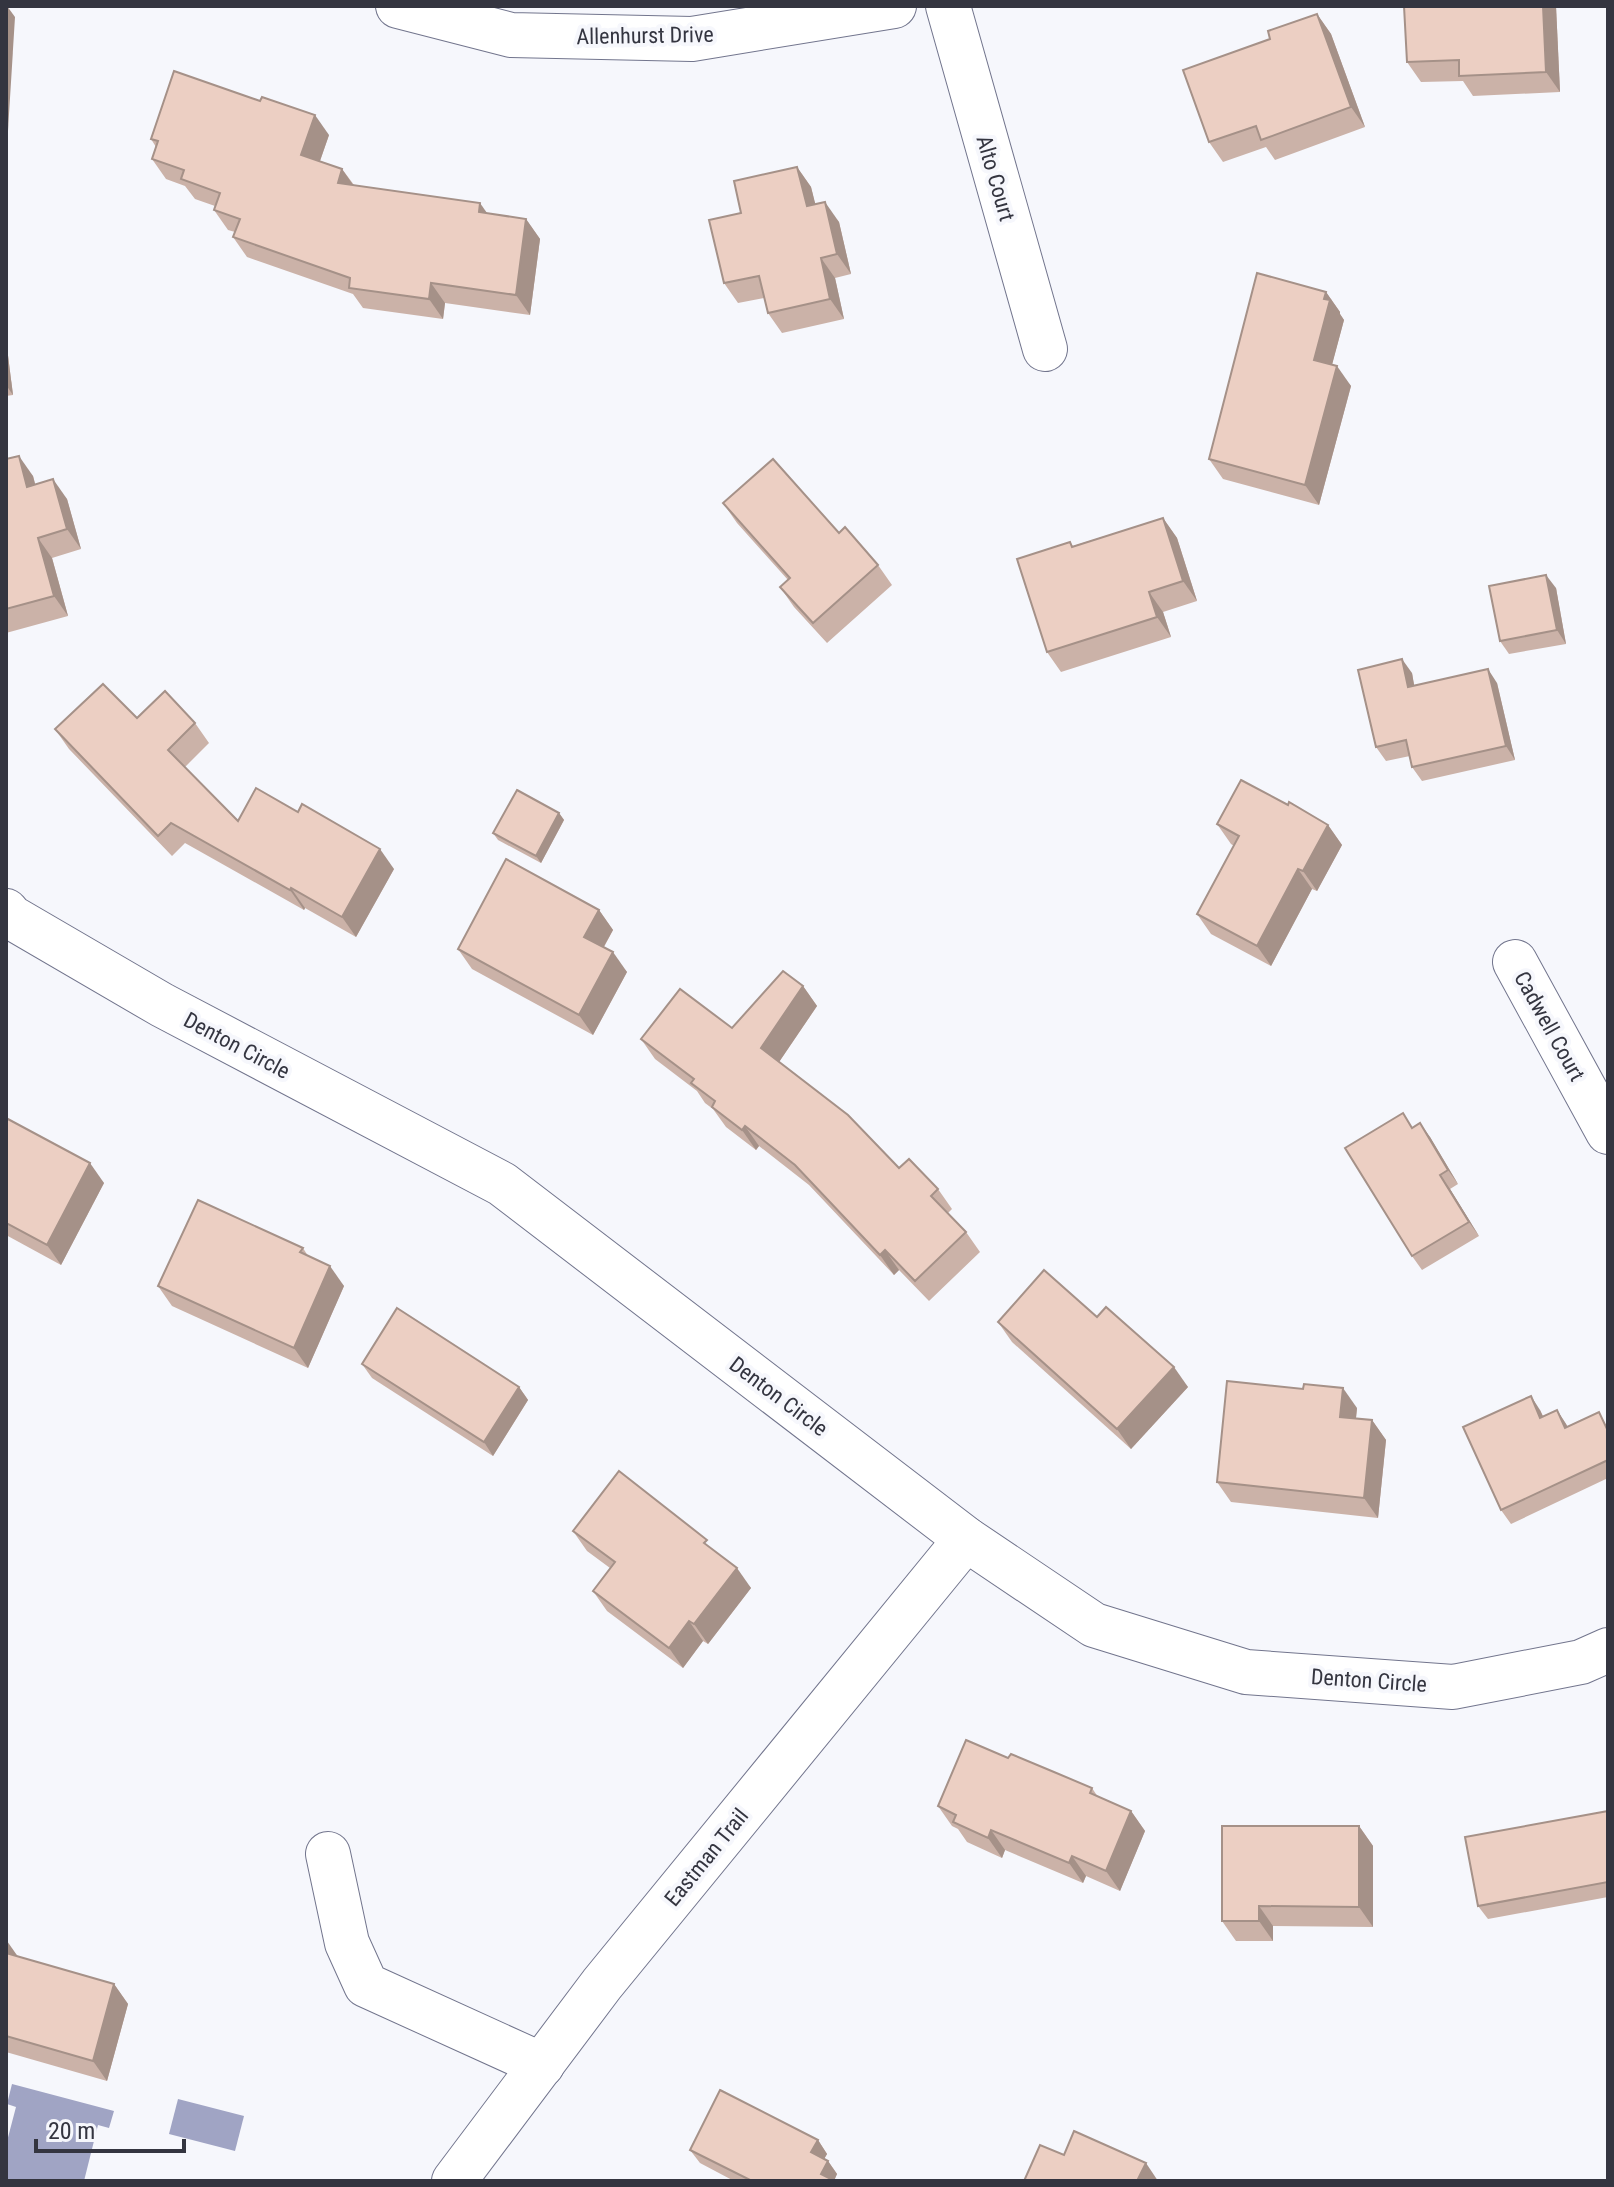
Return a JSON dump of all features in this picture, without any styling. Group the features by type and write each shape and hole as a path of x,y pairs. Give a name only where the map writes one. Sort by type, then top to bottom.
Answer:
{"street":[{"name":"Allenhurst Drive","path":"398,6 511,35 692,39 894,6"},
{"name":"Alto Court","path":"948,6 1045,349"},
{"name":"Denton Circle","path":"6,911 11,917 162,1005 502,1184 966,1539 1094,1625 1246,1672 1453,1687 1581,1662 1608,1650"},
{"name":"Cadwell Court","path":"1515,962 1608,1132"},
{"name":"Eastman Trail","path":"454,2181 602,1984 966,1539"},
{"path":"328,1854 347,1943 366,1985 542,2065"}],"water":[{"path":"12,2084 114,2111 109,2128 98,2125 84,2181 6,2181 6,2145 16,2107 7,2104"},
{"path":"178,2099 244,2116 235,2151 169,2134"}],"building":[{"path":"1404,6 1543,6 1546,72 1459,76 1459,60 1407,62"},
{"path":"1317,14 1351,107 1261,140 1256,126 1209,142 1183,70 1270,39 1268,31"},
{"path":"174,71 260,101 262,97 315,115 301,155 342,169 338,183 480,203 479,212 526,219 516,295 431,283 429,299 349,288 350,278 233,237 240,219 214,210 220,193 181,179 184,170 152,159 158,141 151,139"},
{"path":"797,167 807,206 825,202 837,254 821,258 830,299 768,313 759,276 724,283 709,220 741,213 734,181"},
{"path":"1257,273 1326,292 1324,299 1330,300 1314,360 1337,366 1305,485 1209,459"},
{"path":"19,456 27,487 53,479 67,529 38,538 54,596 6,609 6,459"},
{"path":"773,459 839,533 845,527 878,565 813,623 780,587 790,578 723,503"},
{"path":"1163,518 1183,581 1149,592 1157,617 1047,652 1017,559 1070,542 1072,547"},
{"path":"1546,575 1557,630 1500,641 1489,586"},
{"path":"1402,659 1408,687 1488,669 1506,746 1412,767 1406,740 1376,747 1358,670"},
{"path":"103,684 137,718 165,691 195,723 168,750 238,821 256,788 298,812 302,804 380,849 342,917 171,823 158,836 55,729"},
{"path":"1241,780 1288,805 1289,802 1328,825 1303,871 1298,869 1257,946 1197,914 1239,836 1217,824"},
{"path":"517,790 559,813 536,856 493,833"},
{"path":"506,859 599,910 584,937 613,952 579,1015 458,949"},
{"path":"783,971 803,986 761,1048 848,1115 899,1168 909,1159 938,1189 931,1196 966,1232 915,1281 885,1250 880,1255 795,1165 745,1126 742,1130 712,1107 715,1101 691,1083 694,1079 641,1039 680,989 732,1028"},
{"path":"1403,1113 1412,1128 1420,1123 1448,1170 1440,1175 1469,1222 1412,1256 1345,1148"},
{"path":"6,1118 90,1163 47,1245 6,1223"},
{"path":"198,1200 303,1248 300,1252 330,1266 294,1348 158,1286"},
{"path":"1044,1270 1097,1317 1106,1307 1174,1367 1117,1429 998,1322"},
{"path":"397,1308 519,1387 484,1442 362,1364"},
{"path":"1227,1381 1303,1389 1304,1384 1343,1388 1340,1417 1372,1420 1364,1498 1217,1482"},
{"path":"1531,1396 1540,1418 1557,1410 1565,1428 1599,1412 1608,1431 1608,1460 1501,1510 1463,1427"},
{"path":"619,1471 707,1540 704,1543 737,1568 694,1624 689,1621 669,1648 593,1591 615,1562 573,1531"},
{"path":"966,1740 1008,1758 1011,1754 1092,1788 1090,1793 1131,1811 1106,1871 1072,1856 1069,1863 991,1830 988,1838 953,1822 956,1815 938,1806"},
{"path":"1608,1811 1608,1882 1478,1906 1465,1837"},
{"path":"1222,1826 1359,1826 1359,1907 1259,1906 1259,1921 1222,1921"},
{"path":"6,1953 114,1984 93,2061 6,2036"},
{"path":"720,2090 818,2140 811,2152 828,2161 821,2174 835,2181 752,2181 690,2150"},
{"path":"1074,2131 1146,2163 1137,2181 1024,2181 1040,2145 1064,2155"}]}
